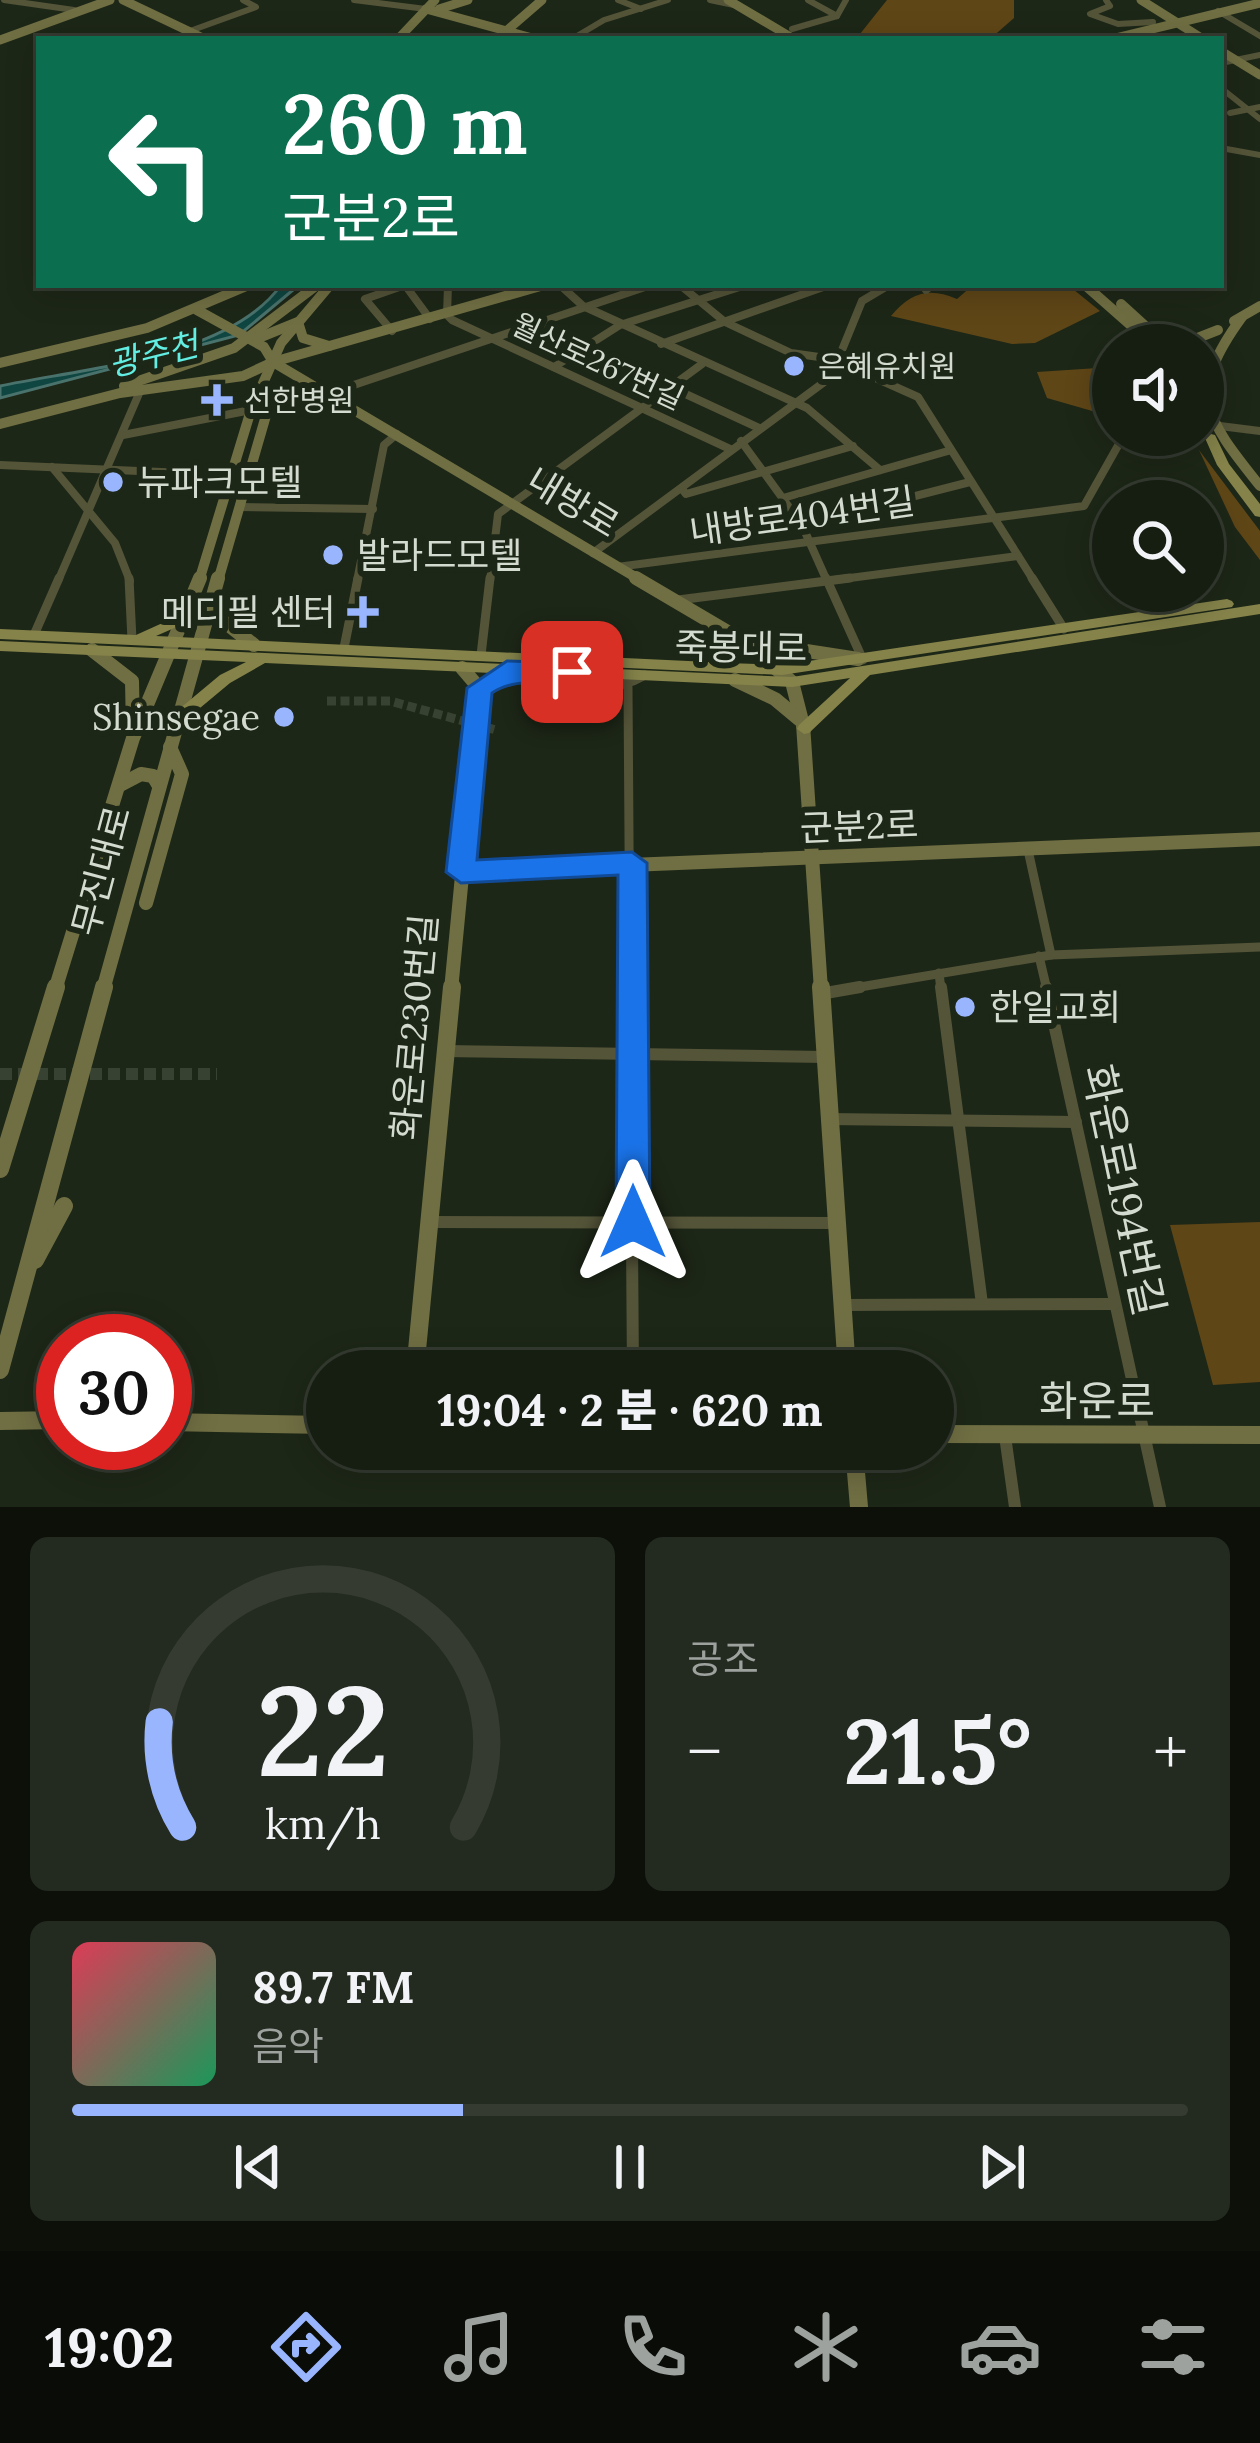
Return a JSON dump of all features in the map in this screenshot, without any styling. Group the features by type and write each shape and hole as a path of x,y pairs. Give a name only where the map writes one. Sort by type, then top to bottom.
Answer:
{"main road":[{"path":"1220,456 1260,513"},
{"name":"죽봉대로","path":"0,646 198,649 462,668 735,680 865,665 901,654 1260,599"},
{"path":"132,640 168,627 190,609"},
{"name":"죽봉대로","path":"865,665 887,668 1260,609"},
{"path":"711,667 734,650 726,633"},
{"name":"죽봉대로","path":"0,634 132,640 173,648"},
{"name":"죽봉대로","path":"259,652 344,648 711,667 791,676"},
{"path":"177,719 259,652"},
{"path":"887,668 880,662 901,654"},
{"path":"804,729 865,665"},
{"path":"480,688 507,670"}],"street":[{"path":"61,7 69,0"},
{"path":"0,40 110,0"},
{"path":"123,0 199,36"},
{"path":"190,31 256,7 243,0"},
{"path":"354,0 394,2 526,36"},
{"path":"401,36 435,0"},
{"path":"426,9 449,9 468,0"},
{"path":"500,36 542,0"},
{"path":"618,0 641,10"},
{"path":"577,36 604,20 668,0"},
{"path":"710,0 742,3"},
{"path":"728,0 742,3 793,34 837,16 846,0"},
{"path":"808,0 837,16"},
{"path":"1106,0 1110,6 1090,14 1118,24 1153,25 1198,36"},
{"path":"2,3 74,10"},
{"path":"1145,3 1153,25"},
{"path":"1145,3 1203,14"},
{"path":"1145,3 1198,36"},
{"path":"1122,36 1153,25 1260,4"},
{"path":"413,36 428,16 426,9"},
{"path":"1218,11 1260,37"},
{"path":"1198,36 1203,14"},
{"path":"1136,32 1142,36"},
{"path":"1224,53 1260,75"},
{"path":"1224,62 1260,55"},
{"path":"1224,90 1256,108 1260,119"},
{"path":"1230,113 1256,108"},
{"path":"1224,149 1260,155"},
{"path":"1232,159 1242,152"},
{"path":"92,400 234,348 312,288"},
{"name":"무진대로","path":"0,1168 133,738 190,609 251,410 298,322 327,288"},
{"path":"392,331 365,299 396,288"},
{"path":"407,288 430,320"},
{"path":"447,315 448,288"},
{"path":"3,418 142,389 243,376 273,362 534,288"},
{"path":"563,288 583,307 799,405 880,470"},
{"path":"327,394 642,288"},
{"path":"684,288 725,322 791,352 836,363 913,393 1064,629"},
{"path":"554,367 620,325 736,288"},
{"path":"801,288 809,295"},
{"path":"661,344 823,288"},
{"path":"593,553 831,377 862,301 884,288"},
{"path":"1088,288 1129,324"},
{"path":"1103,288 1145,324"},
{"path":"0,362 147,328 197,310 233,289"},
{"path":"229,328 233,289"},
{"path":"1224,327 1260,306"},
{"path":"197,310 264,347 273,362"},
{"name":"월산로267번길","path":"447,315 730,449"},
{"path":"1224,344 1242,317"},
{"path":"147,328 216,321"},
{"path":"251,340 298,322 303,338 337,347"},
{"path":"532,323 759,428"},
{"path":"302,379 309,362 337,347"},
{"name":"내방로","path":"273,362 743,641 791,676"},
{"path":"482,655 498,514 702,364"},
{"path":"34,635 142,389"},
{"name":"무진대로","path":"0,1370 177,719 267,412 264,391"},
{"path":"123,435 251,410"},
{"path":"1224,429 1260,430"},
{"path":"344,648 384,445 397,434"},
{"path":"741,441 802,525 865,665"},
{"path":"1224,443 1260,477"},
{"path":"682,490 686,494 853,446"},
{"path":"1224,446 1260,486"},
{"path":"1224,450 1260,499"},
{"path":"782,498 948,451"},
{"name":"내방로404번길","path":"617,568 1084,506 1112,456"},
{"path":"0,465 231,475"},
{"path":"52,466 113,535 130,567 135,599 132,640"},
{"path":"802,525 970,482"},
{"path":"239,508 373,509"},
{"path":"672,600 1018,556"},
{"path":"213,602 226,623 259,652"},
{"path":"743,641 865,665"},
{"path":"92,650 132,681 133,738"},
{"path":"462,668 480,688"},
{"path":"538,671 559,683 628,687 645,675"},
{"path":"791,676 804,729 845,1350"},
{"path":"735,680 792,710 804,729"},
{"path":"628,687 633,1350"},
{"name":"화운로230번길","path":"417,1350 480,688"},
{"path":"146,903 182,774 170,747"},
{"path":"119,786 141,774 153,776 159,786"},
{"name":"군분2로","path":"461,872 1260,839"},
{"name":"화운로194번길","path":"1028,850 1076,1123 1160,1507"},
{"path":"820,994 1045,956 1260,947"},
{"path":"939,973 982,1304"},
{"path":"445,1051 824,1057"},
{"path":"827,1119 1076,1123"},
{"path":"24,1281 64,1206"},
{"path":"429,1222 835,1223"},
{"path":"841,1305 1115,1304"},
{"path":"0,1421 36,1420"},
{"path":"192,1422 306,1425"},
{"name":"화운로","path":"954,1435 1260,1435"},
{"path":"1005,1436 1015,1507"},
{"path":"856,1470 859,1507"}],"shaded area":[{"path":"887,0 1014,0 1014,18 993,36 858,36"},
{"path":"970,288 1072,288 1100,311 1035,343 1012,344 891,316 913,297 938,293 957,299"},
{"path":"1092,368 1092,411 1047,398 1037,372"},
{"path":"1202,456 1222,480 1213,480"},
{"path":"1224,483 1260,531 1260,560 1224,503"},
{"path":"1260,1222 1260,1382 1213,1385 1170,1225"}],"water":[{"name":"광주천","path":"278,288 295,288 239,335 0,398 0,386 152,356 227,329 257,310"}],"tunnel":[{"path":"327,701 390,701 496,730"},
{"path":"0,1074 217,1074"}],"place":[{"name":"은혜유치원","path":"794,366"},
{"name":"선한병원","path":"217,400"},
{"name":"뉴파크모텔","path":"113,482"},
{"name":"발라드모텔","path":"333,555"},
{"name":"메디필 센터","path":"363,612"},
{"name":"Shinsegae","path":"284,717"},
{"name":"한일교회","path":"965,1007"}],"route":[{"path":"572,672 507,670 480,688 461,872 632,863 633,1222"}]}
